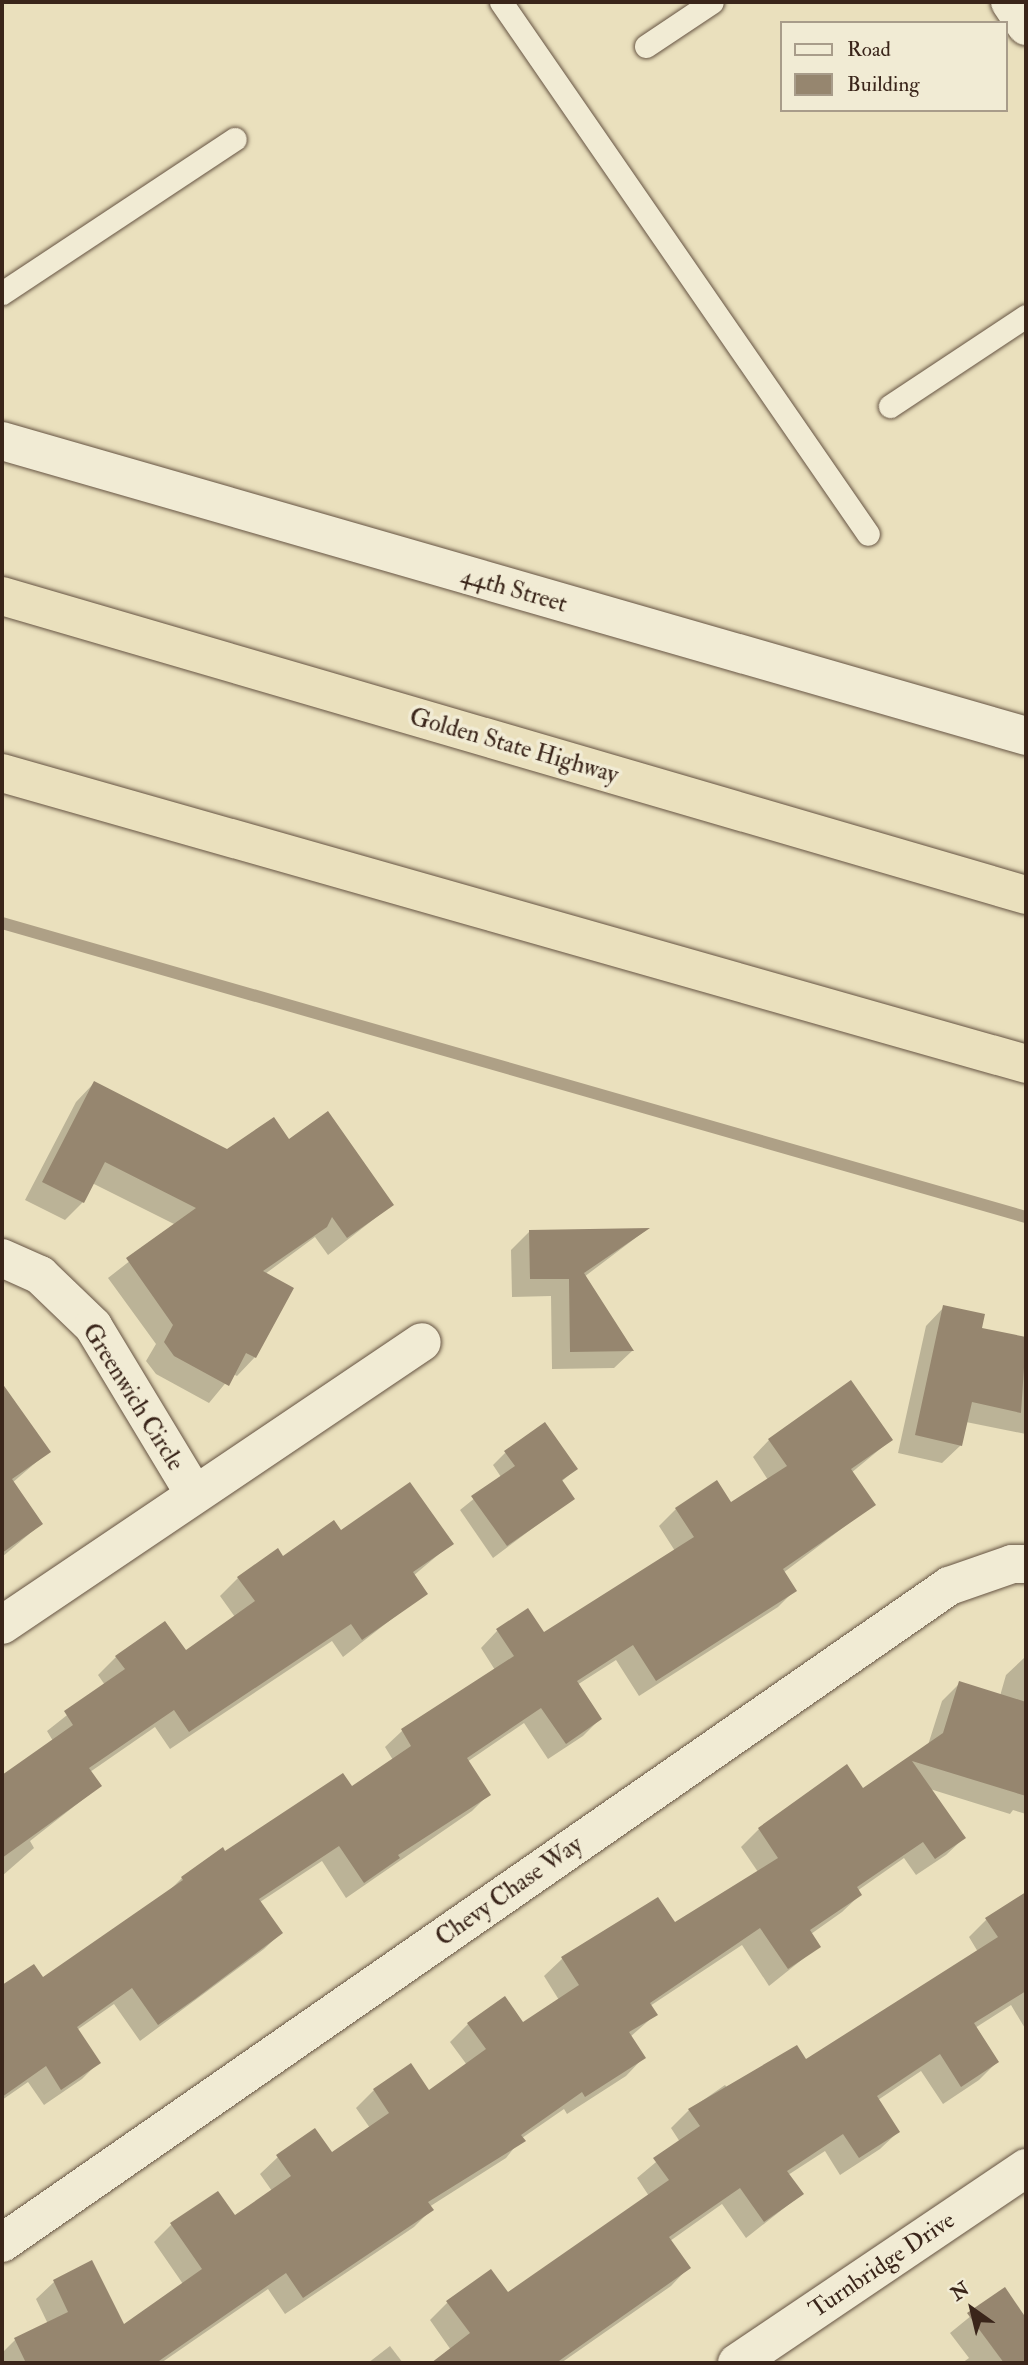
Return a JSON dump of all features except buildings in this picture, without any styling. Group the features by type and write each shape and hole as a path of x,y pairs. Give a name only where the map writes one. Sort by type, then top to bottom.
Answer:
{"highway":[{"name":"Golden State Highway","path":"2,596 1026,895"},
{"path":"2,773 1026,1065"}],"street":[{"path":"1010,2 1026,26"},
{"name":"44th Street","path":"2,441 1026,736"},
{"name":"Greenwich Circle","path":"2,1258 40,1275 93,1326 193,1493"},
{"name":"Greenwich Circle","path":"2,1625 193,1493 422,1342"},
{"name":"Chevy Chase Way","path":"2,2243 949,1586 1012,1564 1026,1564"},
{"name":"Turnbridge Drive","path":"737,2363 1026,2168"}],"lane":[{"path":"500,2 868,534"},
{"path":"646,46 712,2"},
{"path":"2,293 234,139"},
{"path":"890,406 1026,316"}],"waterway":[{"path":"2,923 1026,1217"}]}
